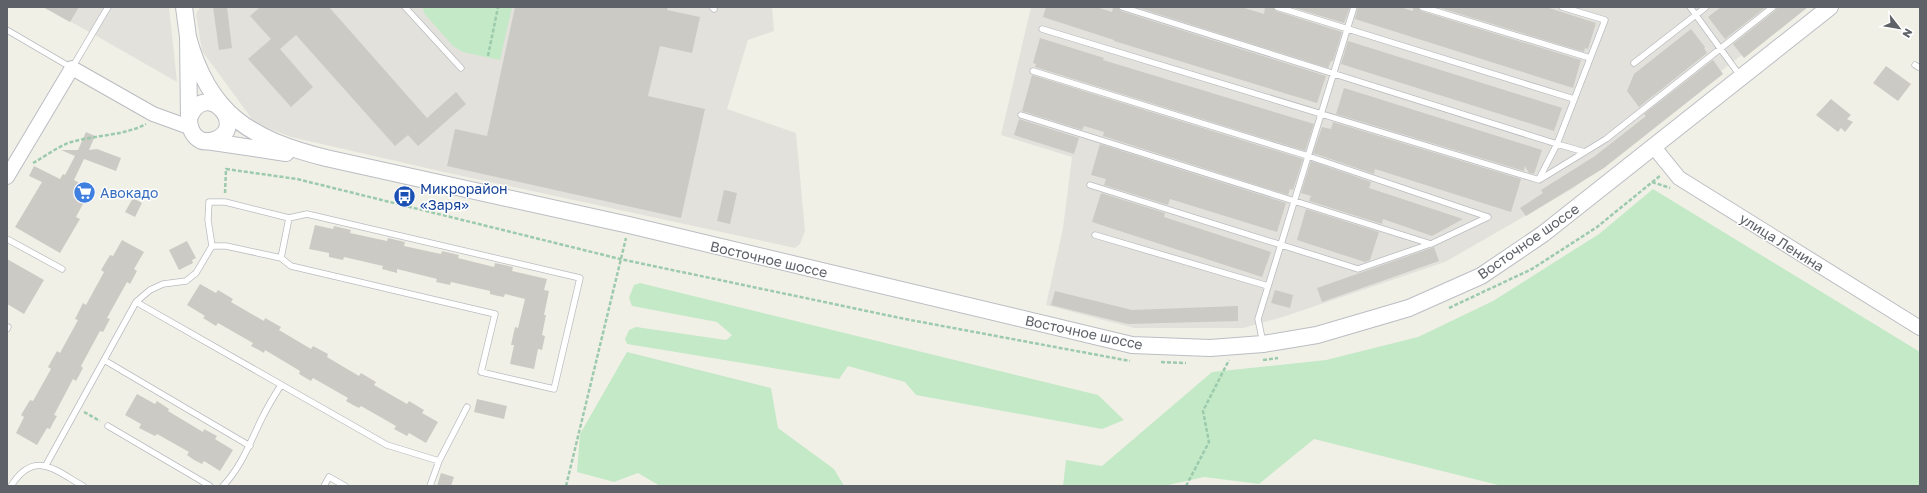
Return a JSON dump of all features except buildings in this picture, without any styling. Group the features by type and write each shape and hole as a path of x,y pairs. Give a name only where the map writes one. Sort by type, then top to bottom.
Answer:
{"main road":[{"name":"Восточное шоссе","path":"184,7 188,37 189,123"},
{"name":"Восточное шоссе","path":"188,37 200,71 224,110 234,119 257,134 290,148 326,158 629,225 1132,345 1210,348 1263,344 1316,335 1409,308 1481,276 1543,234 1830,7"},
{"path":"208,102 215,104 224,110 228,123 225,132 218,139 202,141 193,135 189,123 192,111 201,104 208,102"},
{"name":"Восточное шоссе","path":"202,141 326,158"}],"street":[{"path":"7,177 72,68 152,114 189,123"},
{"name":"улица Ленина","path":"1653,146 1679,178 1920,328"}],"lane":[{"path":"7,30 72,68 108,7"},
{"path":"405,7 461,68"},
{"path":"1122,7 1585,152"},
{"path":"1277,7 1574,99"},
{"path":"1263,344 1258,319 1354,7"},
{"path":"1422,7 1590,58"},
{"path":"1539,180 1557,144 1605,20 1562,7"},
{"path":"1690,7 1741,77"},
{"path":"1634,63 1706,7"},
{"path":"1042,29 1539,180 1606,139 1773,7"},
{"path":"1033,71 1308,156 1488,217 1431,244 1358,269 1090,185"},
{"path":"1021,115 1431,244"},
{"path":"46,465 136,302 150,290 163,284 186,281 196,273 212,246 208,220 209,202 225,202 289,218 307,214 580,278 554,389 481,372 494,314 291,266 281,258 226,246 212,246"},
{"path":"281,258 289,218"},
{"path":"1095,234 1268,286"},
{"path":"7,239 62,270"},
{"path":"136,302 386,445 438,461"},
{"path":"104,360 250,446"},
{"path":"223,486 231,477 250,446 261,419 281,385"},
{"path":"430,486 438,461 466,407"},
{"path":"108,426 210,486"},
{"path":"11,486 18,476 34,466 46,465 83,486"},
{"path":"324,486 329,477 345,486"}],"path":[{"path":"488,56 498,7"},
{"path":"33,163 67,144 136,129 146,124"},
{"path":"1448,308 1532,269 1597,227 1670,167"},
{"path":"225,202 226,169 297,179 621,259 904,319 1131,361"},
{"path":"566,486 629,225"},
{"path":"1259,360 1282,357"},
{"path":"1222,361 1237,361"},
{"path":"1186,486 1209,442 1203,411 1229,361"},
{"path":"1160,362 1188,363"},
{"path":"77,408 108,426"}],"shaded area":[{"path":"44,7 169,7 177,82 93,34"},
{"path":"200,7 772,7 774,31 748,40 727,109 796,133 805,231 800,244 795,248 444,172 291,137 255,123 202,51 196,14"},
{"path":"1031,7 1802,7 1574,188 1445,262 1283,317 1243,328 1134,328 1046,305 1063,228 1072,157 1001,135"}],"green space":[{"path":"423,7 512,7 500,60 463,52 453,46 424,13"},
{"path":"1653,189 1920,352 1920,486 1502,486 1314,439 1259,484 1204,477 1164,486 1063,486 1066,460 1102,466 1212,372 1326,360 1418,337 1493,301 1599,234"},
{"path":"640,283 1098,395 1124,420 1102,429 916,395 905,382 848,366 839,379 627,344 625,339 629,330 636,327 726,340 732,335 717,322 632,306 629,298 634,285"},
{"path":"627,352 771,388 778,428 834,469 844,486 660,486 638,473 614,482 577,472 580,434"}],"place":[{"name":"Авокадо","path":"84,192"},
{"name":"Микрорайон «Заря»","path":"404,196"}]}
